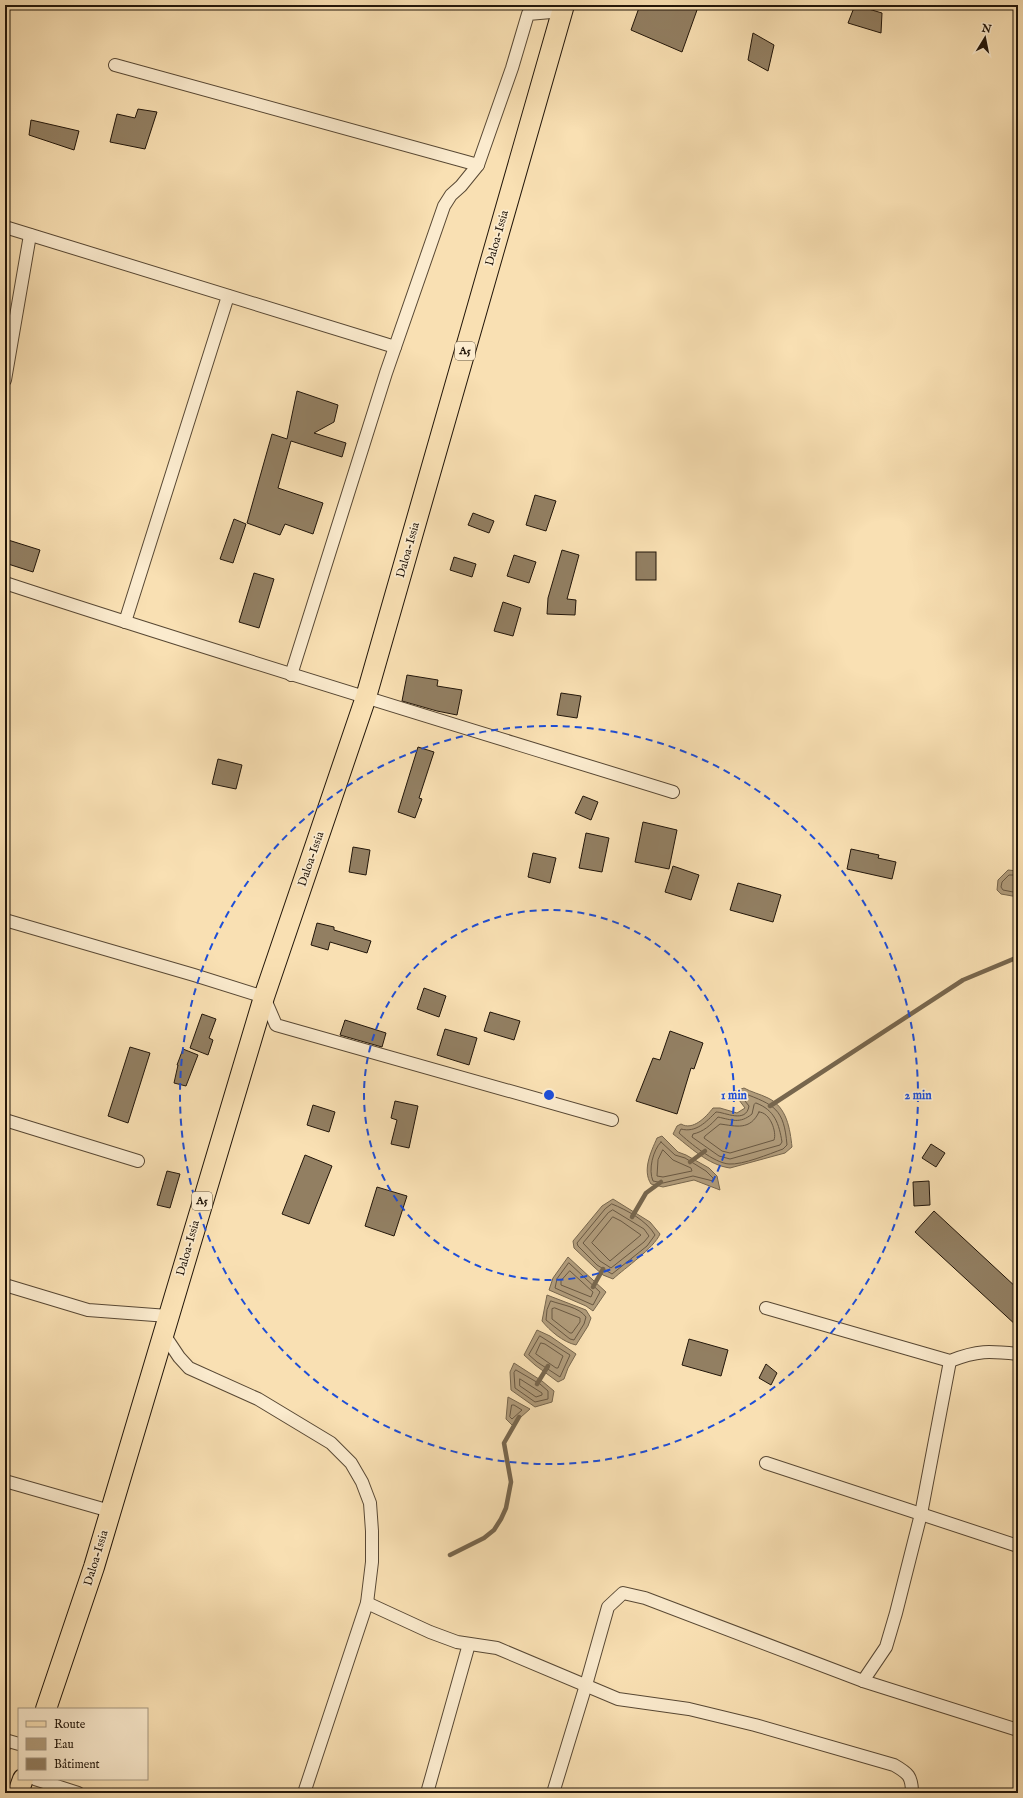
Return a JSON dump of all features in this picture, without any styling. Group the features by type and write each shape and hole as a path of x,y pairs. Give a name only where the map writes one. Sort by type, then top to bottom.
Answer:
{"main road":[{"name":"Daloa-Issia","path":"46,1708 94,1567 264,997 366,697 563,8"},
{"path":"18,1793 23,1780"}],"street":[{"path":"292,676 395,348 444,206 451,195 461,186 478,165 512,68 528,14 563,8"},
{"path":"115,65 478,165"},
{"path":"5,227 395,348"},
{"path":"5,380 30,235"},
{"path":"124,622 228,296"},
{"path":"5,583 292,676 366,697 673,792"},
{"path":"5,920 264,997 276,1025 612,1120"},
{"path":"5,1120 138,1161"},
{"path":"5,1285 88,1310 166,1324 179,1357 189,1368 258,1399 309,1428 331,1442 351,1463 362,1482 370,1504 372,1562 367,1603 304,1793"},
{"path":"766,1308 950,1361 982,1351 1018,1354"},
{"path":"863,1681 886,1646 921,1514 950,1361"},
{"path":"766,1463 1018,1546"},
{"path":"5,1481 110,1511"},
{"path":"553,1793 608,1607 624,1592 645,1598 863,1681 1018,1730"},
{"path":"367,1603 430,1632 457,1642 497,1648 618,1699 689,1709 755,1725 894,1765 905,1771 912,1781 912,1793"},
{"path":"427,1793 469,1644"},
{"path":"38,1780 78,1793"}],"lane":[{"path":"5,1753 11,1742"}],"water":[{"path":"1008,870 1018,871 1018,897 1001,894 997,890 998,880"},
{"path":"744,1088 774,1102 783,1113 789,1126 792,1147 785,1153 730,1168 707,1159 673,1134 677,1126 681,1124 690,1126 699,1122 713,1108 720,1108 737,1113 745,1108 733,1092"},
{"path":"662,1136 678,1152 709,1168 717,1176 720,1190 694,1180 663,1187 651,1184 647,1173 648,1161 657,1138"},
{"path":"613,1199 650,1222 660,1234 657,1240 646,1251 613,1279 603,1275 574,1248 573,1241 602,1206"},
{"path":"568,1257 606,1292 593,1311 586,1306 549,1290 553,1278"},
{"path":"547,1295 586,1310 591,1318 588,1326 576,1345 571,1344 557,1336 542,1321"},
{"path":"537,1330 550,1336 576,1354 564,1379 558,1382 524,1355"},
{"path":"514,1363 542,1381 554,1391 552,1402 535,1407 511,1390 510,1372"},
{"path":"508,1397 530,1409 512,1425 506,1419"}],"building":[{"path":"640,5 685,5 697,10 682,52 631,30"},
{"path":"855,5 882,13 881,33 848,23"},
{"path":"753,33 774,45 768,71 748,60"},
{"path":"138,109 157,112 145,149 110,142 117,114 135,118"},
{"path":"31,120 79,131 74,150 29,135"},
{"path":"297,391 338,405 334,422 314,433 346,443 342,457 291,441 278,488 323,503 313,534 285,524 280,535 247,523 272,434 287,439"},
{"path":"535,495 556,501 546,531 526,525"},
{"path":"473,513 494,521 489,533 468,525"},
{"path":"234,519 246,524 233,563 220,559"},
{"path":"5,539 40,550 33,572 5,563"},
{"path":"562,550 579,555 567,599 576,600 575,615 547,614 548,598"},
{"path":"636,552 656,552 656,580 636,580"},
{"path":"514,555 536,562 529,583 507,576"},
{"path":"454,557 476,564 472,577 450,570"},
{"path":"254,573 274,579 259,628 239,622"},
{"path":"503,602 521,608 513,636 494,631"},
{"path":"407,675 438,680 437,686 462,690 457,715 402,701"},
{"path":"561,693 581,696 577,718 557,715"},
{"path":"418,747 434,752 419,798 422,799 415,818 398,812"},
{"path":"218,759 242,765 236,789 212,784"},
{"path":"583,796 598,802 591,820 575,813"},
{"path":"643,822 677,830 669,869 635,862"},
{"path":"586,833 609,838 602,872 579,868"},
{"path":"353,847 370,850 366,875 349,872"},
{"path":"851,849 879,855 878,858 896,862 892,879 847,869"},
{"path":"533,853 556,858 550,883 528,877"},
{"path":"673,866 699,875 691,900 665,892"},
{"path":"738,883 781,895 773,922 730,910"},
{"path":"317,923 334,927 334,930 371,941 367,953 330,942 328,950 311,945"},
{"path":"424,988 446,996 439,1017 417,1009"},
{"path":"490,1012 520,1021 514,1040 484,1031"},
{"path":"202,1014 216,1019 209,1038 213,1040 208,1055 190,1048"},
{"path":"345,1020 386,1033 382,1047 340,1035"},
{"path":"445,1029 477,1038 469,1065 437,1055"},
{"path":"670,1031 703,1043 694,1069 691,1068 677,1114 636,1101 653,1058 660,1060"},
{"path":"130,1047 150,1053 128,1123 108,1116"},
{"path":"183,1049 198,1055 186,1086 174,1083 177,1065"},
{"path":"395,1101 418,1106 409,1148 391,1144 397,1120 391,1118"},
{"path":"313,1105 335,1112 329,1132 307,1125"},
{"path":"931,1144 945,1153 936,1167 922,1158"},
{"path":"305,1155 332,1166 309,1224 282,1214"},
{"path":"167,1171 180,1174 170,1208 157,1205"},
{"path":"929,1181 930,1205 914,1206 913,1182"},
{"path":"377,1187 407,1196 394,1236 365,1226"},
{"path":"934,1211 1018,1289 1018,1327 915,1232"},
{"path":"689,1339 728,1350 721,1376 682,1365"},
{"path":"766,1364 777,1373 771,1385 759,1378"}],"waterway":[{"path":"770,1106 963,980 1018,957"},
{"path":"690,1162 705,1151"},
{"path":"632,1217 646,1193 661,1182"},
{"path":"593,1287 603,1269"},
{"path":"537,1384 548,1366"},
{"path":"450,1555 484,1538 494,1530 501,1519 506,1508 511,1482 504,1443 519,1417"}]}
